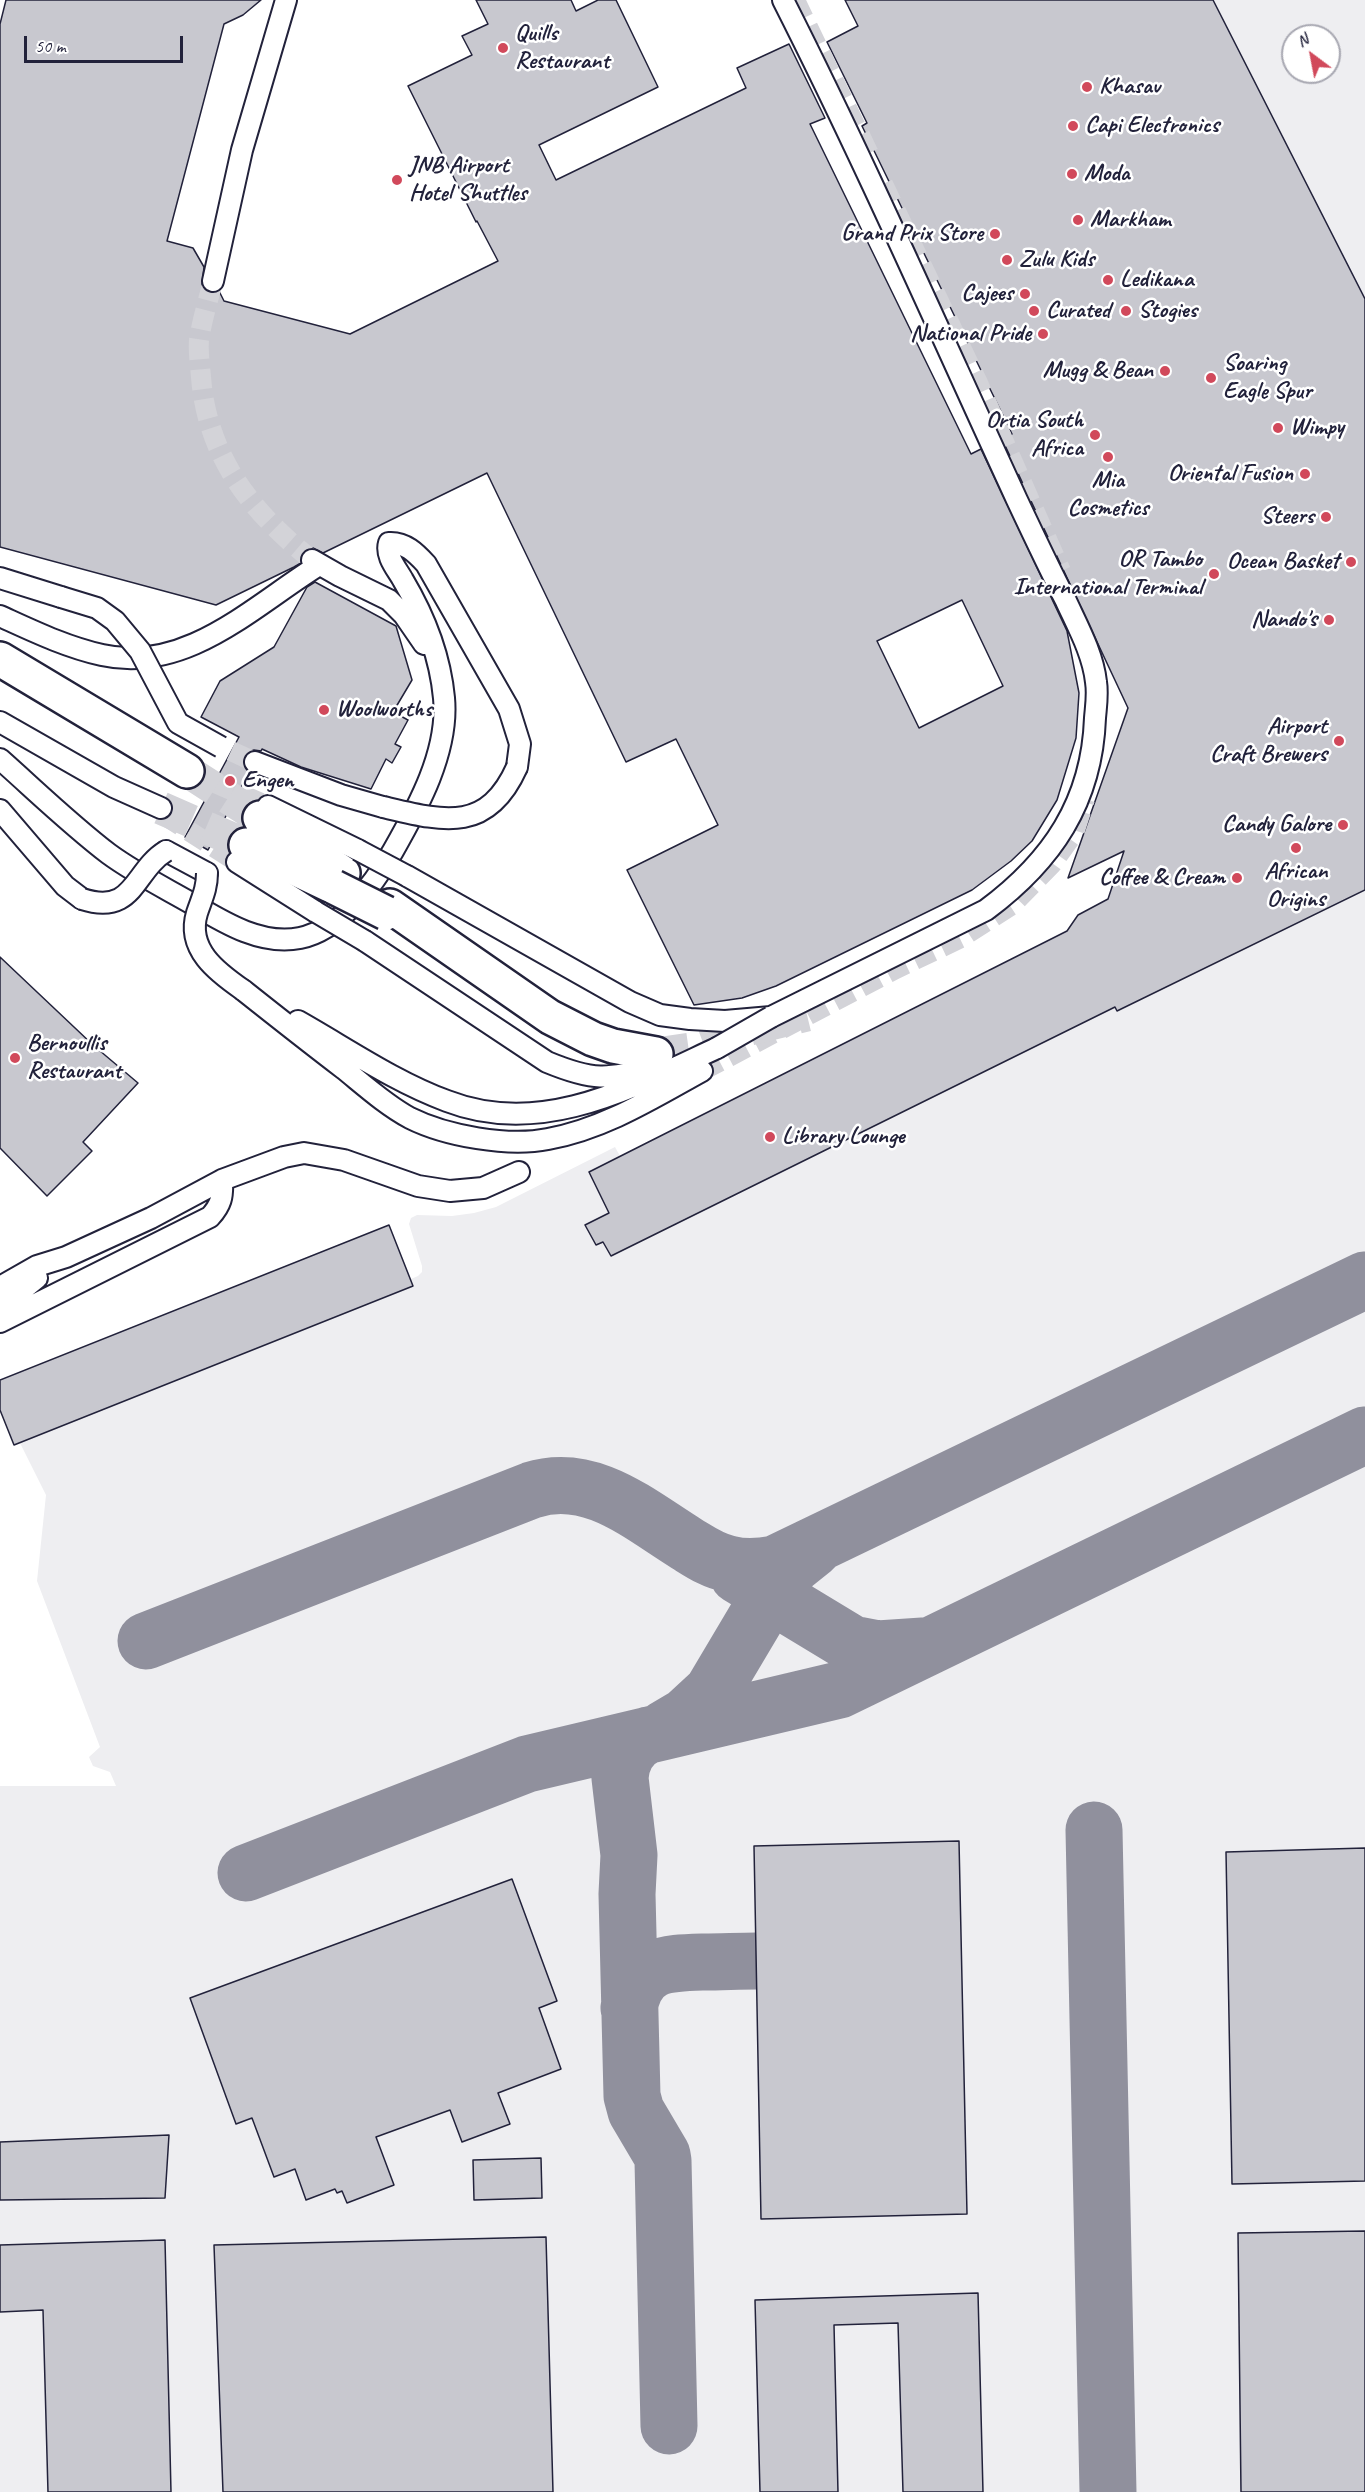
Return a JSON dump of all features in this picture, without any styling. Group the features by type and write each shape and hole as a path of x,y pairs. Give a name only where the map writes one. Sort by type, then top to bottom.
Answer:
{"highway":[{"path":"0,659 187,771"},
{"path":"253,833 388,909 550,1017 613,1046 656,1054"}],"street":[{"path":"213,281 242,150 286,0"},
{"path":"243,990 422,1091 449,1102 523,1115 605,1098 717,1048 771,1017 986,910 1013,890 1053,845 1075,811 1088,772 1094,741 1096,682 1085,641 1020,506 834,100 783,0"},
{"path":"0,759 107,852 128,867 229,925 261,936 286,940 311,935 355,904 384,866 404,833 429,779 442,729 444,691 433,641 415,600 389,555 389,543 400,543 418,555 426,564 509,709 520,744 517,767 501,795 488,808 467,817 436,818 383,807 341,795 255,762"},
{"path":"0,616 48,638 105,656 130,659 176,652 205,640 230,625 315,562 383,596 396,606 423,642 444,691"},
{"path":"0,578 97,608 106,614 127,633 140,651 178,723 204,739 231,751"},
{"path":"0,722 163,812"},
{"path":"0,810 65,886 82,899 100,903 121,898 135,887 156,857 166,851 207,873 207,888 197,912 194,927 195,938 211,966 365,1086 410,1118 448,1132 494,1141 546,1140 615,1118 702,1071"},
{"path":"253,833 338,881 407,876 630,1002 660,1015 725,1021 771,1017"},
{"path":"338,881 365,941 547,1062 574,1073 616,1077 717,1048"},
{"path":"0,1287 38,1266 66,1257 151,1218 222,1180 284,1157 304,1153 344,1160 418,1186 450,1191 483,1188 519,1172"},
{"path":"0,1322 210,1218 220,1206 223,1195 222,1180"},
{"path":"0,1308 8,1299 66,1257"}],"shaded area":[{"path":"845,0 1365,0 1365,2492 0,2492 0,1786 116,1786 110,1772 93,1766 89,1757 100,1747 37,1581 46,1495 20,1443 14,1445 0,1410 0,1380 389,1225 411,1279 418,1276 422,1272 422,1266 409,1224 411,1218 417,1215 452,1216 496,1207 615,1147 620,1156 1067,931 1078,915 1108,899 1123,853 1068,878 1127,707 998,441 1012,434 862,126 896,109 894,105 865,119 827,42 858,26"}],"building":[{"path":"6,0 261,0 243,15 224,24 167,241 193,248 204,267 202,285 210,293 219,291 224,301 350,334 498,261 408,86 472,55 462,36 488,24 476,0 571,0 576,11 598,0 616,0 658,87 539,145 556,180 746,88 737,68 789,44 825,118 810,124 971,454 981,449 1067,631 1079,693 1076,738 1057,800 1032,841 1011,861 972,890 776,986 742,998 694,1005 627,870 718,825 676,739 626,762 487,473 323,553 313,548 306,549 301,555 301,563 216,605 0,547 0,24","holes":["962,600 1003,686 919,728 877,641"]},
{"name":"OR Tambo International Terminal","path":"845,0 1213,0 1365,299 1365,890 1117,1011 1115,1007 611,1256 603,1242 596,1245 585,1225 609,1213 589,1172 1067,931 1078,915 1108,899 1124,851 1068,878 1128,708 1002,439 1012,434 862,126 867,123 827,42 858,26"},
{"path":"315,582 396,626 412,680 393,712 408,720 395,744 401,747 392,763 386,759 371,789 301,767 262,749 248,752 243,763 249,772 208,850 185,837 239,737 201,717 220,681 274,647 307,587"},
{"path":"0,957 93,1045 138,1083 83,1142 92,1151 47,1196 0,1148"},
{"path":"389,1225 413,1286 14,1445 0,1410 0,1380"},
{"path":"959,1841 967,2214 761,2219 754,1846"},
{"path":"1365,1848 1365,2181 1232,2184 1226,1852"},
{"path":"512,1879 557,2001 539,2008 561,2069 498,2093 510,2124 462,2142 450,2110 376,2137 394,2185 347,2203 342,2191 337,2193 335,2189 306,2200 295,2169 274,2177 252,2118 236,2124 190,1998"},
{"path":"169,2135 165,2198 0,2200 0,2142"},
{"path":"541,2158 542,2198 474,2200 473,2160"},
{"path":"1365,2231 1365,2492 1241,2492 1238,2233"},
{"path":"546,2237 553,2492 223,2492 214,2245"},
{"path":"165,2240 171,2492 48,2492 43,2310 0,2312 0,2245"},
{"path":"978,2293 983,2492 903,2492 898,2323 834,2325 838,2492 760,2492 755,2300"}],"taxiway":[{"path":"146,1641 532,1490 554,1486 574,1486 614,1499 718,1561 746,1567 775,1564 1365,1280"},
{"path":"246,1873 527,1764 839,1690 1365,1435"},
{"path":"664,1729 686,1716 712,1692 775,1586 793,1565 813,1549"},
{"path":"738,1575 852,1644 878,1649 923,1646"},
{"path":"648,1735 631,1747 622,1764 620,1778 629,1855 627,1894 632,2096 636,2111 662,2155 663,2161 669,2426"},
{"path":"1094,1830 1108,2492"},
{"path":"629,2008 639,1982 655,1969 677,1963 756,1961"}],"tunnel":[{"path":"795,0 869,154"},
{"path":"883,184 978,383 1061,571"},
{"path":"213,281 199,344 205,406 212,432 236,480 252,502 290,542 312,560"},
{"path":"231,751 255,762"},
{"path":"187,771 268,806"},
{"path":"187,771 260,818"},
{"path":"702,1071 896,969 961,938 1012,905 1052,864 1074,833 1085,799"},
{"path":"161,808 246,845"},
{"path":"164,815 237,862"},
{"path":"656,1054 699,1048 750,1029 807,1015"}],"place":[{"name":"Quills Restaurant","path":"503,48"},
{"name":"Khasav","path":"1087,87"},
{"name":"Capi Electronics","path":"1073,126"},
{"name":"Moda","path":"1072,174"},
{"name":"JNB Airport Hotel Shuttles","path":"397,180"},
{"name":"Markham","path":"1078,220"},
{"name":"Grand Prix Store","path":"995,234"},
{"name":"Zulu Kids","path":"1007,260"},
{"name":"Ledikana","path":"1108,280"},
{"name":"Cajees","path":"1025,294"},
{"name":"Curated","path":"1034,311"},
{"name":"Stogies","path":"1126,311"},
{"name":"National Pride","path":"1043,334"},
{"name":"Mugg & Bean","path":"1165,371"},
{"name":"Soaring Eagle Spur","path":"1211,378"},
{"name":"Wimpy","path":"1278,428"},
{"name":"Ortia South Africa","path":"1095,435"},
{"name":"Mia Cosmetics","path":"1108,457"},
{"name":"Oriental Fusion","path":"1305,474"},
{"name":"Steers","path":"1326,517"},
{"name":"Ocean Basket","path":"1351,562"},
{"name":"OR Tambo International Terminal","path":"1214,574"},
{"name":"Nando's","path":"1329,620"},
{"name":"Woolworths","path":"324,710"},
{"name":"Airport Craft Brewers","path":"1339,741"},
{"name":"Engen","path":"230,781"},
{"name":"Candy Galore","path":"1343,825"},
{"name":"African Origins","path":"1296,848"},
{"name":"Coffee & Cream","path":"1237,878"},
{"name":"Bernoullis Restaurant","path":"15,1058"},
{"name":"Library Lounge","path":"770,1137"}]}
